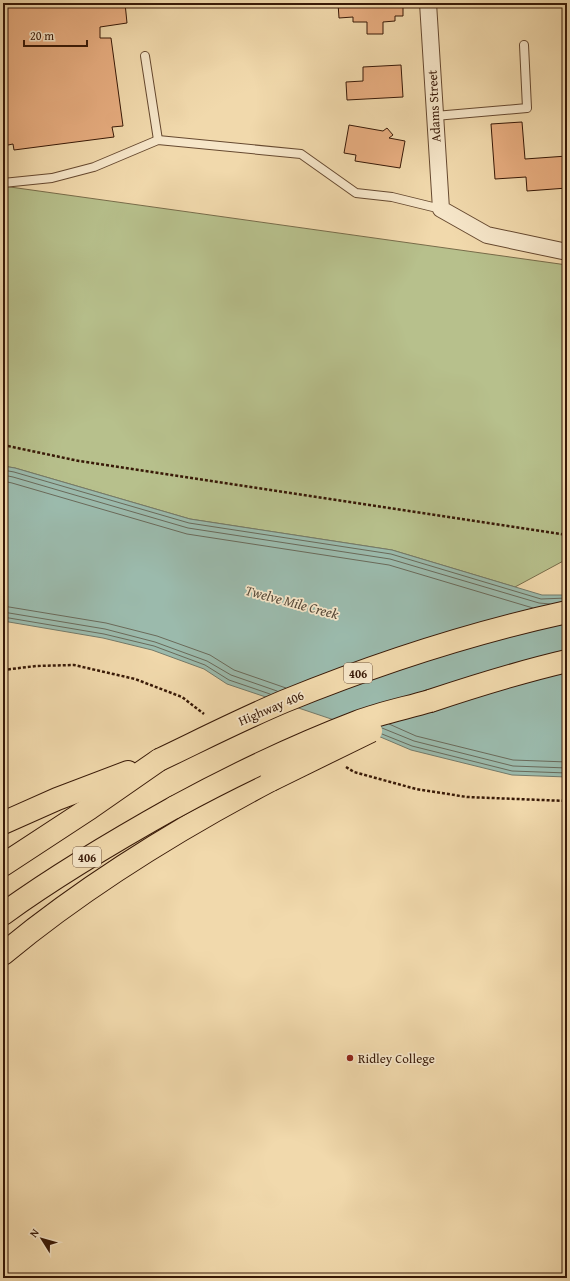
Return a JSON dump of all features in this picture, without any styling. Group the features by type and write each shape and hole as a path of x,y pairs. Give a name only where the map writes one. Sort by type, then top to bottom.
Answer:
{"highway":[{"name":"Highway 406","path":"3,864 90,808 159,760 264,711 351,676 441,645 535,619 567,612"},
{"name":"406","path":"3,914 54,878 98,850 234,775 358,722 430,702 507,676 567,661"},
{"path":"3,954 69,904 126,864 185,827 271,780 430,702"},
{"path":"3,823 57,799 159,760"}],"street":[{"name":"Adams Street","path":"428,3 441,209"},
{"path":"441,209 487,235 567,252"}],"lane":[{"path":"435,116 527,108 524,45"},
{"path":"145,56 158,140"},
{"path":"3,183 52,178 94,167 158,140 301,154 356,193 392,197 441,209"}],"path":[{"path":"3,445 79,461 567,535"},
{"path":"3,670 36,666 74,665 135,679"}],"green space":[{"path":"3,186 567,265 567,559 515,587 392,550 190,519 15,468 3,466"}],"water":[{"name":"Twelve Mile Creek","path":"3,466 15,468 190,519 392,550 542,595 567,595 567,777 512,775 411,750 364,730 227,684 204,669 152,650 103,638 3,621"}],"building":[{"path":"3,3 125,3 127,23 100,27 100,38 111,38 123,126 112,127 114,137 14,150 13,144 3,146"},
{"path":"338,3 403,3 403,16 395,16 395,21 383,22 383,34 367,34 367,22 353,22 353,17 339,18"},
{"path":"401,65 403,97 347,100 346,82 363,81 363,67"},
{"path":"522,122 525,159 567,156 567,188 527,191 526,177 495,179 491,124"},
{"path":"349,125 383,131 387,128 393,135 389,138 405,141 400,168 355,161 356,155 344,153"}],"place":[{"name":"Ridley College","path":"350,1058"}]}
